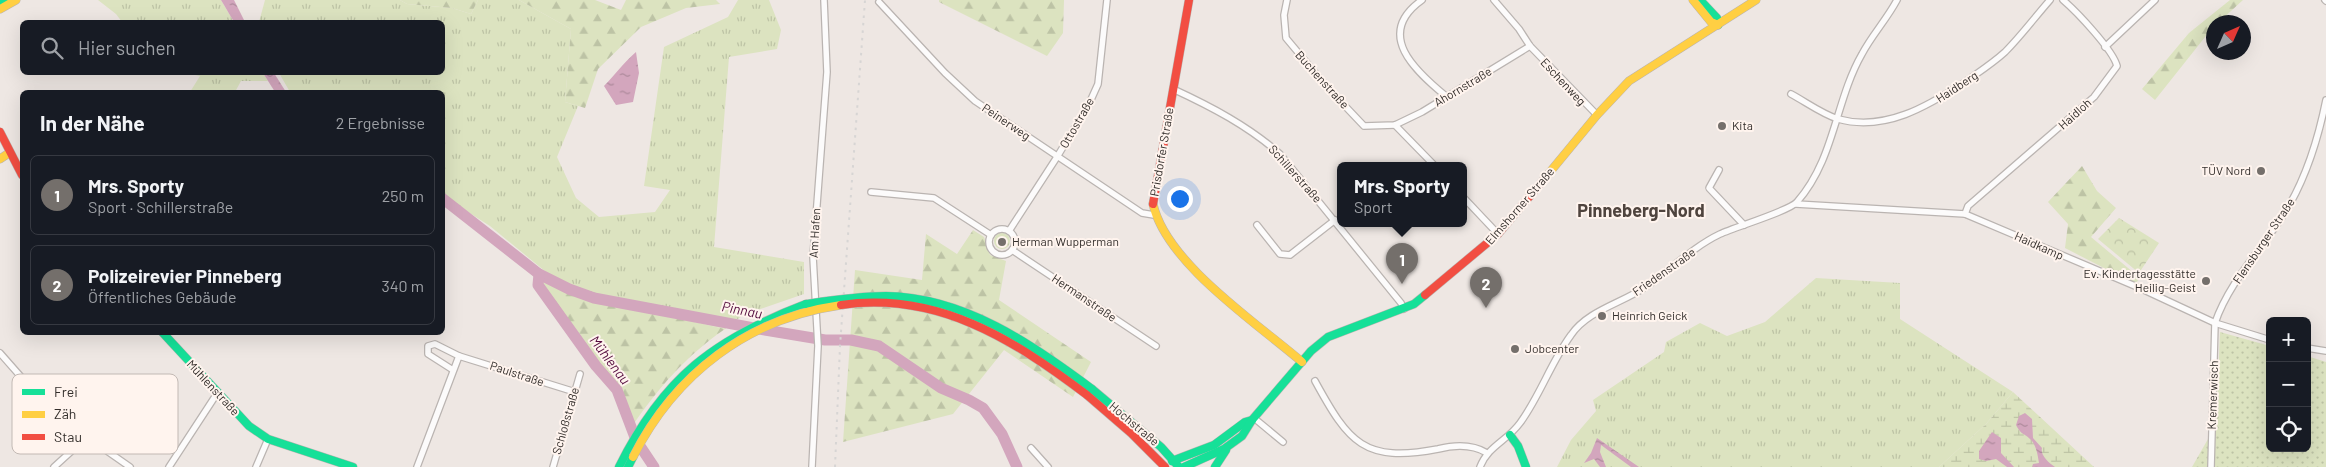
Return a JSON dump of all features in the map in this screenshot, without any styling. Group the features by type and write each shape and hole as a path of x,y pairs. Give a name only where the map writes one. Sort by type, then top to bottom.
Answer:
{"main road":[{"path":"0,3 16,0"},
{"path":"0,9 16,0"},
{"name":"Prisdorfer Straße","path":"1189,0 1153,204 1154,215 1161,231 1203,277 1302,362"},
{"path":"1692,0 1711,22 1718,25"},
{"path":"1700,0 1717,18 1718,25"},
{"name":"Elmshorner Straße","path":"1184,467 1227,448 1251,428 1253,419 1302,362 1328,337 1404,309 1424,298 1498,234 1628,81 1756,0"},
{"path":"0,132 20,172"},
{"path":"0,159 9,153"},
{"path":"619,467 644,419 660,398 710,349 740,331 779,313 834,298 874,295 930,300 963,311 1020,337 1090,392 1162,466"},
{"path":"628,467 650,424 667,400 714,356 730,345 785,318 829,306 878,302 932,309 969,322 1030,353 1090,392"},
{"name":"Mühlenstraße","path":"165,335 249,426 268,439 353,467"},
{"name":"Hochstraße","path":"1090,392 1134,423 1176,464"},
{"name":"Elmshorner Straße","path":"1162,466 1176,464 1214,445 1245,422 1253,419"},
{"path":"1510,435 1518,446 1526,467"},
{"name":"Elmshorner Straße","path":"1215,467 1227,448"}],"street":[{"name":"Am Hafen","path":"812,467 818,346 813,257 826,72 824,0"},
{"name":"Ottostraße","path":"1009,232 1089,104 1098,84 1107,0"},
{"name":"Buchenstraße","path":"1287,0 1284,28 1286,38 1294,49 1364,126 1395,124"},
{"path":"1422,0 1404,16 1399,28 1399,40 1412,62 1447,97"},
{"name":"Eschenweg","path":"1494,0 1519,29 1530,46 1597,116"},
{"path":"1796,204 1827,153 1862,54 1897,0"},
{"name":"Haidberg","path":"1838,119 1866,122 1888,120 1915,111 1939,99 1987,67 2005,52 2050,0"},
{"name":"Haidloh","path":"1965,214 1968,206 2094,97 2117,66 2115,59 2063,0"},
{"path":"2105,47 2155,0"},
{"name":"Peinerweg","path":"879,2 974,101 1057,157 1097,181 1142,213 1154,215"},
{"name":"Ahornstraße","path":"1395,124 1447,97 1530,46"},
{"name":"Schillerstraße","path":"1173,90 1239,122 1260,136 1280,154 1337,223"},
{"path":"1791,94 1838,119"},
{"name":"Flensburger Straße","path":"2216,323 2222,305 2284,214 2303,178 2320,131 2326,100"},
{"path":"1395,124 1431,162"},
{"path":"1719,170 1709,188 1744,225"},
{"name":"Hermanstraße","path":"871,192 934,198 991,236 990,248 996,254 1006,254 1012,250 1156,346"},
{"path":"1467,201 1498,234"},
{"name":"Haidkamp","path":"1796,204 1965,214 2216,323 2266,339"},
{"name":"Friedenstraße","path":"1487,452 1510,435 1534,402 1571,334 1585,319 1646,287 1682,258 1720,234 1796,204"},
{"path":"1257,225 1280,254 1290,255 1335,220"},
{"name":"Schillerstraße","path":"1341,227 1404,309"},
{"path":"991,236 997,230 1009,232 1014,238 1012,250"},
{"name":"Kremerwisch","path":"2211,467 2216,323"},
{"name":"Paulstraße","path":"453,370 428,354 428,346 435,344 459,356 575,392"},
{"path":"2311,349 2326,351"},
{"path":"0,353 18,374"},
{"path":"417,467 459,356"},
{"path":"0,366 6,360"},
{"name":"Schloßstraße","path":"553,467 580,374"},
{"path":"1315,381 1348,433 1365,447 1400,453 1453,446 1468,446 1487,452 1480,467"},
{"path":"178,453 218,392"},
{"path":"1253,419 1283,442"},
{"path":"256,467 268,439"},
{"path":"1030,448 1048,467"},
{"path":"54,467 68,454"},
{"path":"111,454 130,467"},
{"path":"169,467 177,454"}],"green space":[{"path":"98,0 221,0 233,20 120,20"},
{"path":"265,0 400,0 407,4 452,8 471,14 478,0 519,0 571,29 565,102 578,106 557,157 576,198 599,217 655,212 670,190 644,186 664,47 728,17 738,0 769,0 781,30 777,49 729,57 714,247 804,262 804,294 743,315 725,329 594,298 546,272 490,226 445,197 445,90 289,90 280,75 445,75 445,20 260,20"},
{"path":"400,0 478,0 471,14 452,8 407,4"},
{"path":"519,0 595,0 621,10 626,0 716,0 720,4 686,8 641,27 598,69 585,108 565,102 571,29"},
{"path":"939,0 1064,0 1063,33 1047,56 939,2"},
{"path":"2230,0 2243,0 2227,15 2211,15"},
{"path":"2206,19 2206,36 2155,100 2142,89 2189,33"},
{"path":"195,75 264,75 268,81 241,81 236,90 191,90 200,76"},
{"path":"2082,166 2097,191 2116,208 2091,237 2140,278 2135,284 2065,248 2068,224 2048,202"},
{"path":"2119,218 2159,243 2139,273 2098,239"},
{"path":"973,230 984,237 990,255 1006,261 999,300 1091,362 1073,397 1004,350 953,414 843,442 855,270 922,280 926,234 957,254"},
{"path":"1002,233 1008,235 1010,241 1008,247 1002,249 996,247 994,241 996,235"},
{"path":"539,274 584,293 607,300 725,329 698,350 662,386 631,428 617,390 596,366 538,285"},
{"path":"1816,278 1900,283 1900,319 2013,392 1986,424 1939,467 1557,467 1571,440 1596,411 1593,400 1664,352 1666,342 1700,323 1727,336 1765,322"},
{"path":"2220,332 2266,345 2266,452 2311,452 2311,357 2326,362 2326,467 2192,467 2216,425"},
{"path":"2013,392 2094,467 1939,467 1986,424"}],"water":[{"path":"221,0 234,0 244,20 233,20"},
{"path":"636,52 639,73 633,102 616,105 604,86"},
{"path":"264,75 275,75 285,90 274,90"},
{"path":"2025,413 2032,419 2033,438 2042,448 2045,458 2055,467 2032,467 2033,464 2039,463 2035,447 2032,441 2016,425 2019,416"},
{"path":"1992,432 2001,438 2001,453 2014,467 2007,467 1996,459 1986,461 1979,459 1979,451"},
{"path":"1597,438 1639,467 1631,467 1601,445 1600,452 1606,467 1600,467 1594,459 1584,463 1591,453"}],"waterway":[{"name":"Pinnau","path":"445,200 539,274 569,289 594,298 765,330 825,340 851,340 879,346 941,388 983,408 1002,434 1017,467"},
{"name":"Mühlenau","path":"539,274 538,285 596,366 617,390 636,440 654,467"}],"railway":[{"path":"835,467 840,346 865,0"}],"traffic: fast":[{"path":"0,3 14,0"},
{"path":"1700,0 1717,18 1718,25"},
{"path":"1184,467 1224,449 1242,436 1252,420 1311,351 1328,337 1414,304 1425,295"},
{"path":"806,304 856,297 886,296 915,298 943,305 970,314 1021,340 1092,389"},
{"path":"619,467 654,409 694,365 718,347 744,332 773,317 806,304"},
{"path":"165,335 249,426 268,439 353,467"},
{"path":"1092,389 1161,447 1179,467"},
{"path":"1172,461 1214,445 1245,422 1252,420"},
{"path":"1510,435 1518,446 1526,467"},
{"path":"1215,467 1226,450"},
{"path":"628,467 633,457"}],"traffic: slow":[{"path":"0,9 16,0"},
{"path":"1693,0 1711,22 1718,25"},
{"path":"1545,178 1597,115 1629,81 1756,0"},
{"path":"0,159 9,153"},
{"path":"1153,204 1161,226 1175,248 1194,270 1302,362"},
{"path":"633,457 650,427 670,400 693,376 718,355 745,337 775,323 807,312 841,305"}],"traffic: jam":[{"path":"1153,204 1189,0"},
{"path":"0,132 20,171"},
{"path":"1425,295 1498,234 1545,178"},
{"path":"841,305 876,303 910,305 942,313 1002,338 1031,355 1087,395"},
{"path":"1087,395 1131,433 1165,467"}],"place":[{"name":"Kita","path":"1722,126"},
{"name":"TÜV Nord","path":"2261,171"},
{"name":"Herman Wupperman","path":"1002,242"},
{"name":"Ev. Kindertagesstätte Heilig-Geist","path":"2206,281"},
{"name":"Mrs. Sporty","path":"1402,284"},
{"name":"Polizeirevier Pinneberg","path":"1486,308"},
{"name":"Heinrich Geick","path":"1602,316"},
{"name":"Jobcenter","path":"1515,349"}],"district":[{"name":"Pinneberg-Nord","path":"1641,211"}]}
